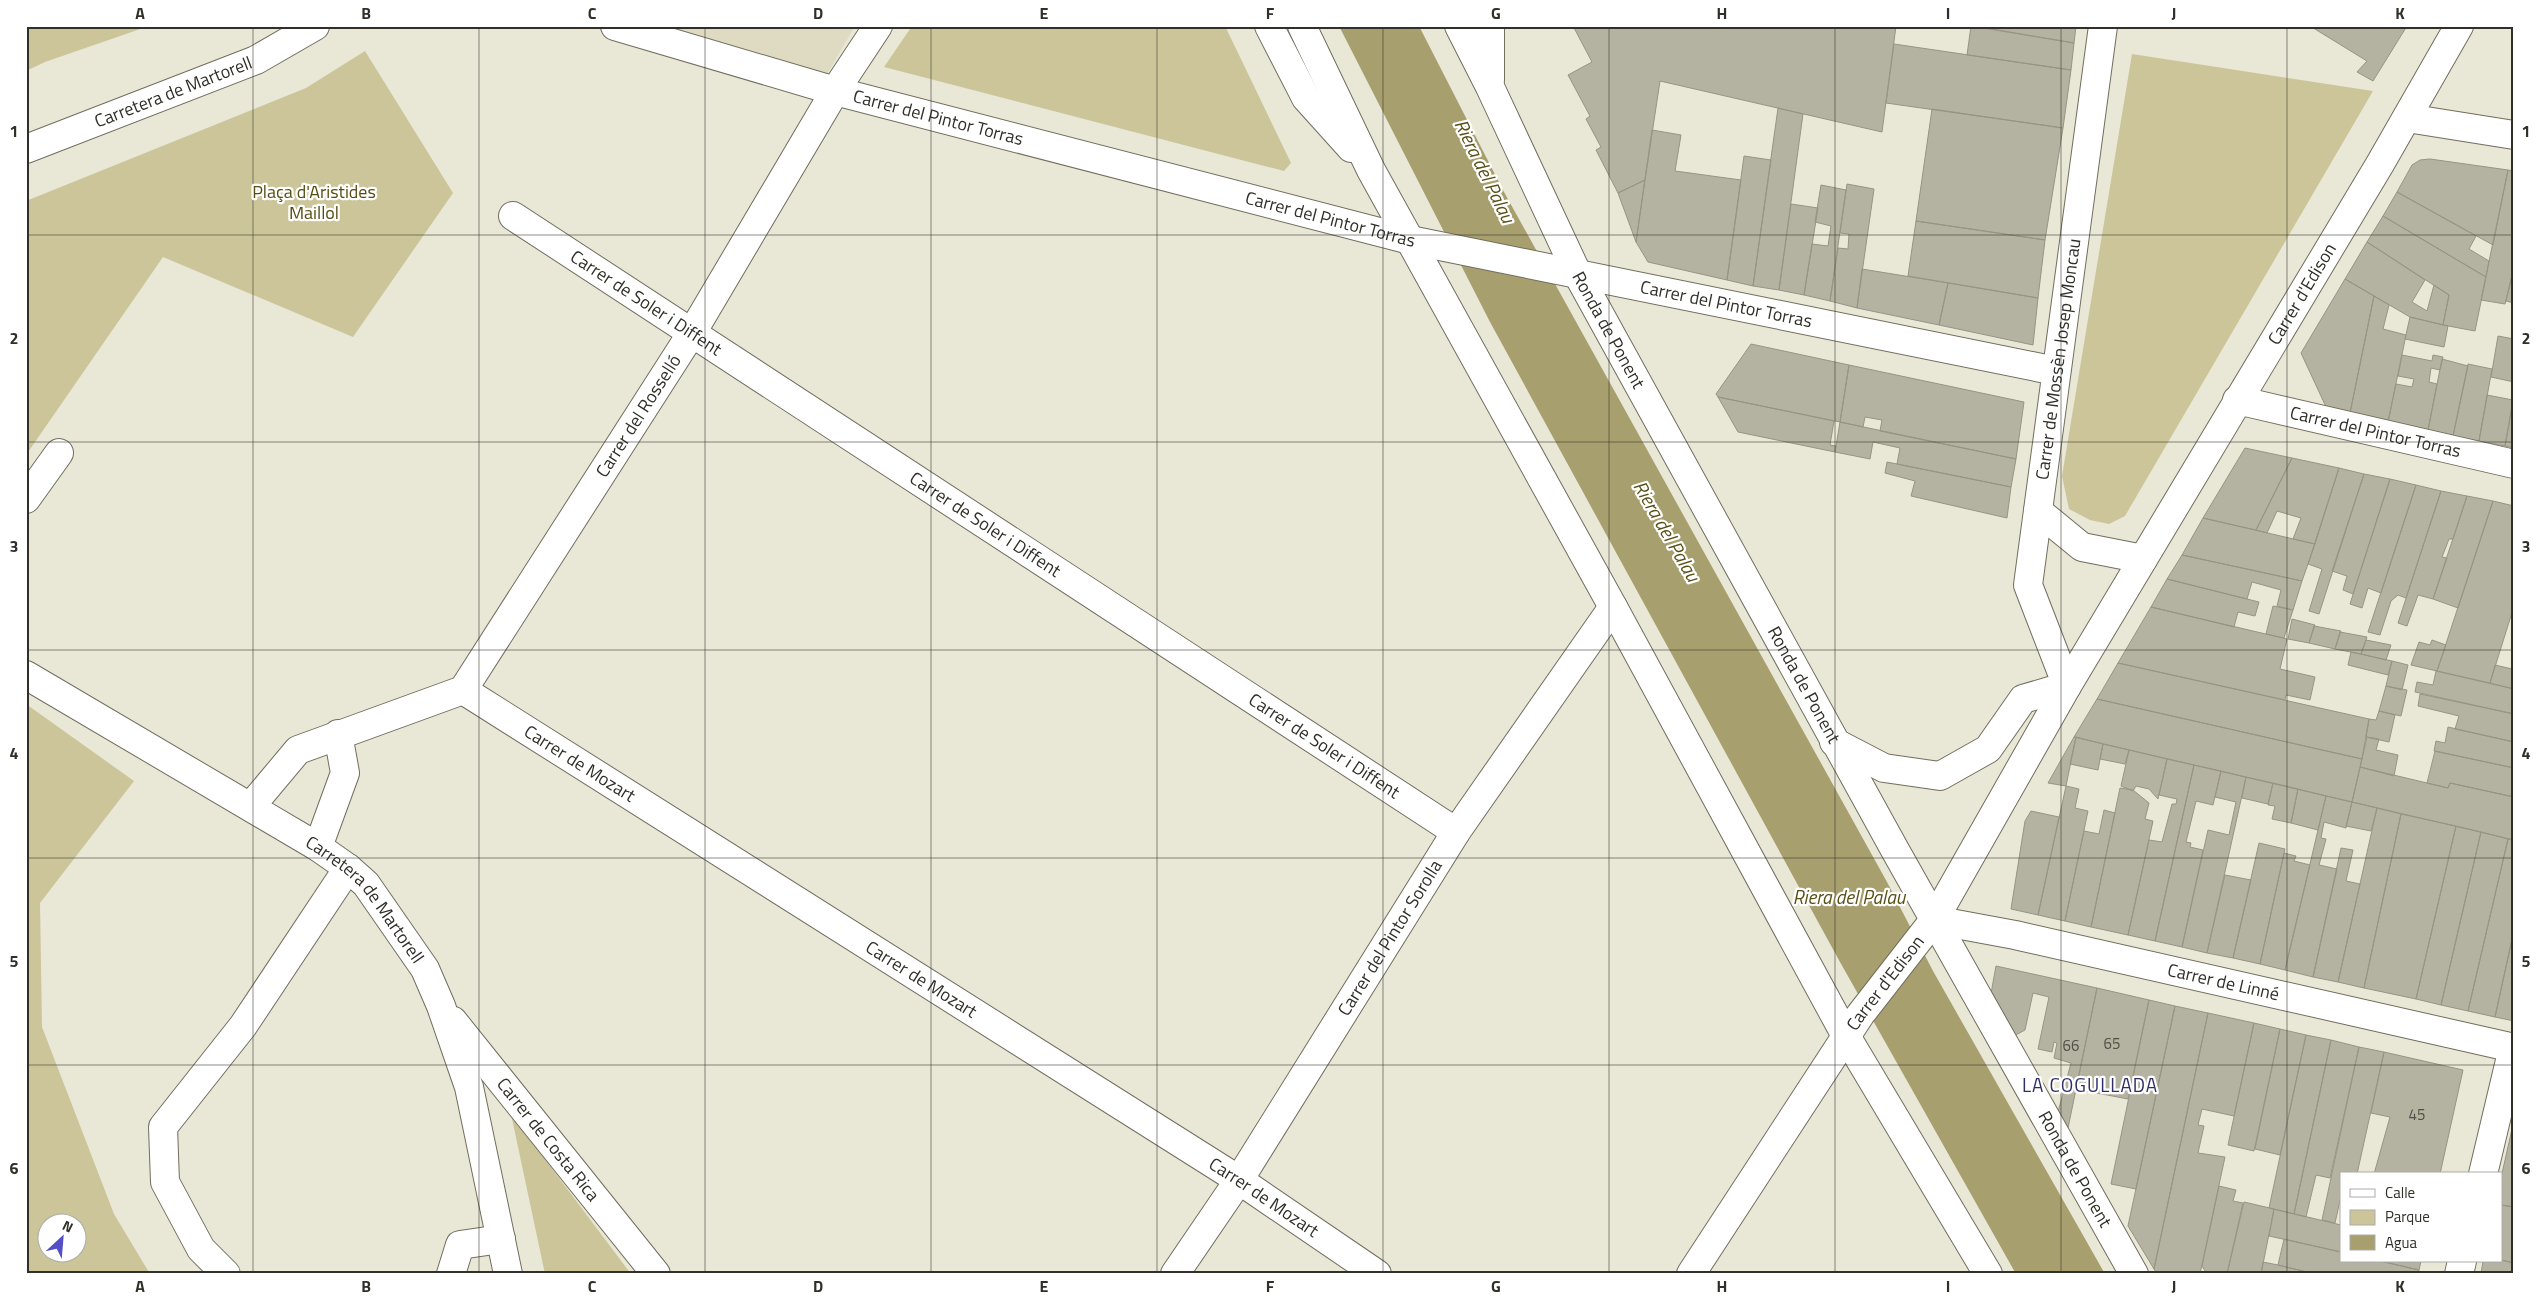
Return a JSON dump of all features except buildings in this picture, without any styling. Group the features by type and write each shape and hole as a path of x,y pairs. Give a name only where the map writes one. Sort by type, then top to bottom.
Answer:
{"street":[{"name":"Carretera de Martorell","path":"26,149 256,60 315,26"},
{"name":"Carrer del Pintor Torras","path":"615,26 835,91 1410,240 2056,371"},
{"name":"Carrer del Rosselló","path":"463,690 693,332 835,91 878,26"},
{"path":"1269,26 1306,98 1371,170"},
{"path":"1302,26 1371,170 1613,606 1853,1026 1988,1274"},
{"name":"Ronda de Ponent","path":"1459,26 1490,87 1564,271 1834,742 1930,926 2134,1274"},
{"name":"Ronda de Ponent","path":"1490,26 1490,87"},
{"name":"Carrer de Mossèn Josep Moncau","path":"2067,686 2028,585 2102,26"},
{"name":"Carrer d'Edison","path":"1691,1274 1853,1026 1930,926 2067,686 2407,118 2459,26"},
{"path":"2407,118 2514,135"},
{"name":"Carrer de Soler i Diffent","path":"513,216 1456,832"},
{"name":"Carrer del Pintor Torras","path":"2237,400 2514,464"},
{"path":"26,499 59,453"},
{"path":"2038,511 2082,547 2143,559"},
{"name":"Carrer del Pintor Sorolla","path":"1175,1274 1240,1180 1456,832 1613,606"},
{"name":"Carretera de Martorell","path":"26,675 318,847 348,868 366,884 425,969 441,1006 468,1087 508,1274"},
{"path":"1834,742 1884,768 1940,776 1988,749 2022,699 2067,686"},
{"path":"251,806 298,750 463,690"},
{"name":"Carrer de Mozart","path":"463,690 1240,1180 1377,1274"},
{"path":"318,847 345,773 338,734"},
{"path":"226,1274 201,1249 165,1182 163,1127 243,1026 348,868"},
{"name":"Carrer de Linné","path":"1930,926 2015,935 2514,1048"},
{"name":"Carrer de Costa Rica","path":"441,1006 656,1274"},
{"path":"2483,1172 2514,1048"},
{"path":"451,1274 460,1246 501,1239"}],"shaded area":[{"path":"668,26 855,26 826,76"}],"green space":[{"path":"26,26 149,26 45,62 26,71"},
{"path":"912,26 1225,26 1291,163 1284,171 884,67"},
{"name":"Plaça d'Aristides Maillol","path":"365,51 453,193 353,337 163,257 26,455 26,201 306,88"},
{"path":"2132,54 2373,91 2125,516 2109,524 2090,520 2069,509 2062,476"},
{"path":"26,704 134,781 40,903 42,1027 114,1214 150,1274 26,1274"},
{"path":"511,1114 631,1274 545,1274"}],"water":[{"name":"Riera del Palau","path":"1339,26 1419,26 1504,192 1887,882 1933,971 2105,1274 2016,1274 1840,962 1490,322"}],"district":[{"name":"LA COGULLADA","path":"2090,1085"}]}
